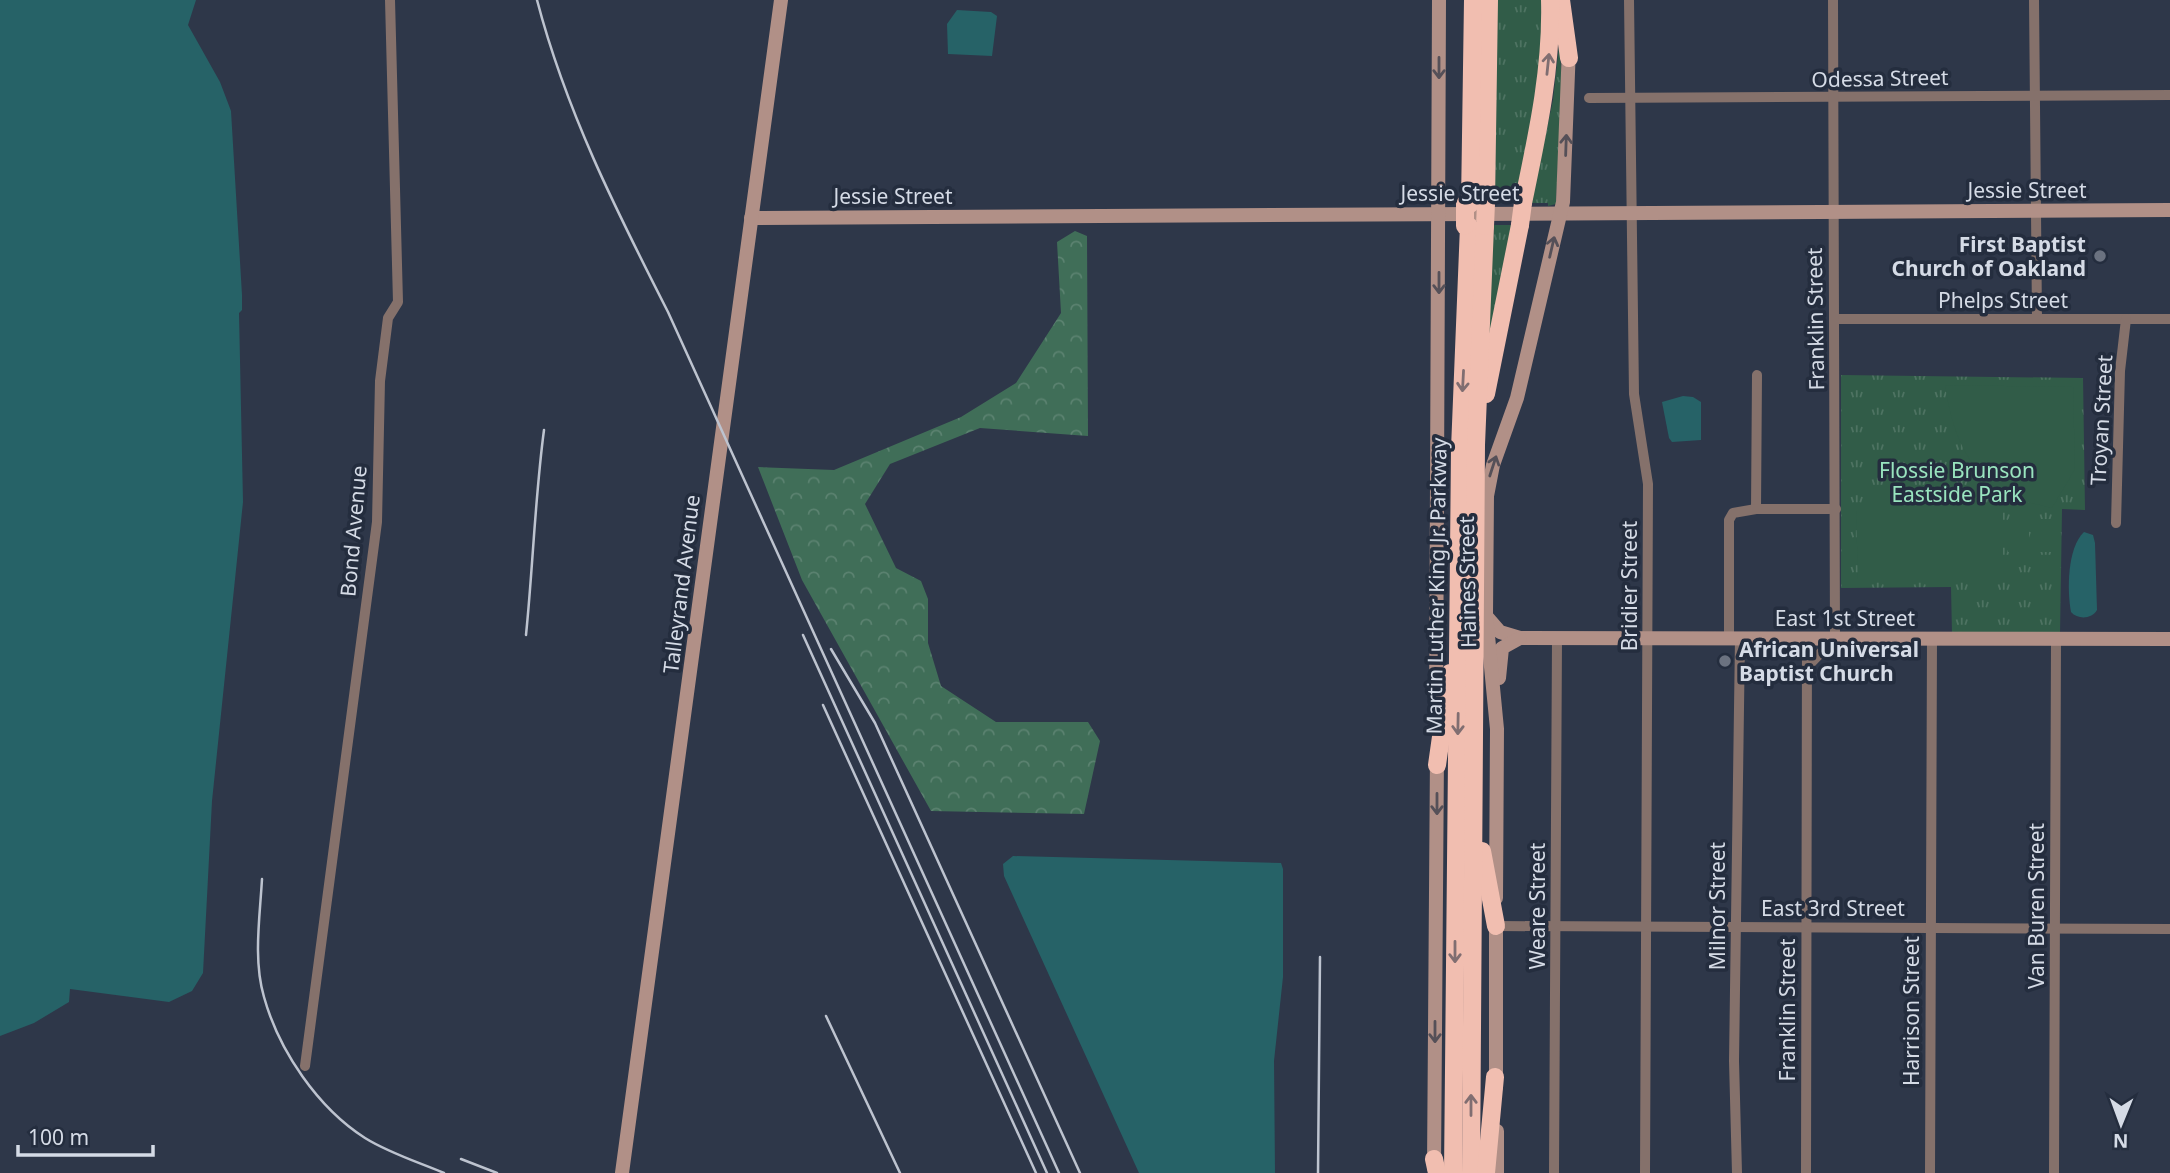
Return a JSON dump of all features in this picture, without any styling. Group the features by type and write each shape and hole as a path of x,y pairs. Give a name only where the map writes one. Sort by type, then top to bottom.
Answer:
{"highway":[{"path":"1462,0 1474,204"},
{"name":"Martin Luther King Jr. Parkway","path":"1473,0 1474,204"},
{"name":"Martin Luther King Jr. Parkway","path":"1453,1173 1460,449 1466,297 1489,0"},
{"path":"1476,445 1543,107 1549,55 1550,0"},
{"path":"1561,0 1569,58"},
{"name":"Martin Luther King Jr. Parkway","path":"1471,1173 1476,445 1473,226"},
{"path":"1437,765 1459,607"},
{"path":"1474,770 1484,863 1496,926"},
{"path":"1486,1173 1495,1077"}],"street":[{"name":"Bond Avenue","path":"305,1066 377,522 380,381 388,317 398,302 390,0"},
{"name":"Talleyrand Avenue","path":"622,1173 781,0"},
{"name":"Haines Street","path":"1435,1168 1439,0"},
{"name":"Haines Street","path":"1497,1173 1497,729 1486,615 1489,483 1517,398 1565,183 1568,0"},
{"name":"Bridier Street","path":"1629,0 1634,394 1648,484 1645,1173"},
{"name":"Franklin Street","path":"1833,0 1835,638"},
{"path":"2034,0 2037,319"},
{"name":"Odessa Street","path":"1589,98 2170,94"},
{"name":"Jessie Street","path":"751,218 2170,210"},
{"name":"Phelps Street","path":"1836,319 2170,319"},
{"name":"Troyan Street","path":"2116,523 2120,371 2126,319"},
{"path":"1757,375 1756,509 1836,509"},
{"name":"Milnor Street","path":"1737,1173 1734,1060 1734,638 1729,520 1737,511 1756,509"},
{"name":"East 1st Street","path":"1486,615 1500,632 1520,638 2170,639"},
{"path":"1497,729 1500,654 1505,644 1520,638"},
{"name":"Franklin Street","path":"1806,1173 1807,638"},
{"path":"1807,667 1835,638"},
{"name":"Weare Street","path":"1554,1173 1558,639"},
{"name":"Harrison Street","path":"1930,1173 1932,639"},
{"name":"Van Buren Street","path":"2054,1173 2056,640"},
{"name":"East 3rd Street","path":"1496,926 2170,929"}],"green space":[{"path":"1496,0 1546,0 1547,32 1518,203 1495,203"},
{"path":"1559,45 1562,78 1556,204 1548,206 1548,203 1531,203 1553,100"},
{"path":"1494,225 1513,225 1485,362"},
{"path":"1075,231 1087,236 1088,436 980,428 890,464 865,504 896,568 921,581 928,599 928,643 941,686 996,722 1088,722 1100,741 1084,814 931,811 802,580 758,467 834,470 961,417 1016,383 1061,313 1057,242"},
{"name":"Flossie Brunson Eastside Park","path":"1841,375 2083,378 2085,510 2062,509 2060,634 1952,633 1951,587 1841,588"},
{"path":"1945,385 2073,387 2075,469 2052,508 2009,496 1982,475 1963,449 1952,418"},
{"path":"1856,510 2003,510 2003,580 1858,580"},
{"path":"2008,519 2029,519 2029,552 2008,552"},
{"path":"2031,519 2053,519 2053,552 2031,552"}],"shaded area":[{"path":"0,0 196,0 188,25 220,82 231,111 242,295 242,310 239,313 243,502 212,801 203,973 192,991 169,1002 70,989 69,1002 34,1023 0,1036"},
{"path":"957,10 991,12 997,16 992,56 948,54 947,24"},
{"path":"1683,396 1693,397 1701,402 1701,440 1672,442 1669,438 1662,402"},
{"path":"2084,532 2093,535 2095,543 2097,610 2085,617 2071,612 2069,593 2071,559 2078,539"},
{"path":"1013,856 1281,863 1283,977 1274,1061 1275,1173 1139,1173 1004,876 1003,864"}],"railway":[{"path":"537,0 577,121 668,312 1059,1173"},
{"path":"526,635 544,430"},
{"path":"803,635 1047,1173"},
{"path":"831,649 875,723 1080,1173"},
{"path":"823,705 1036,1173"},
{"path":"262,879 258,938 261,983 280,1038 302,1077 332,1111 365,1138 444,1173"},
{"path":"1318,1173 1320,957"},
{"path":"826,1016 900,1173"},
{"path":"461,1159 497,1173"}],"place":[{"name":"First Baptist Church of Oakland","path":"2100,256"},
{"name":"African Universal Baptist Church","path":"1725,661"}]}
